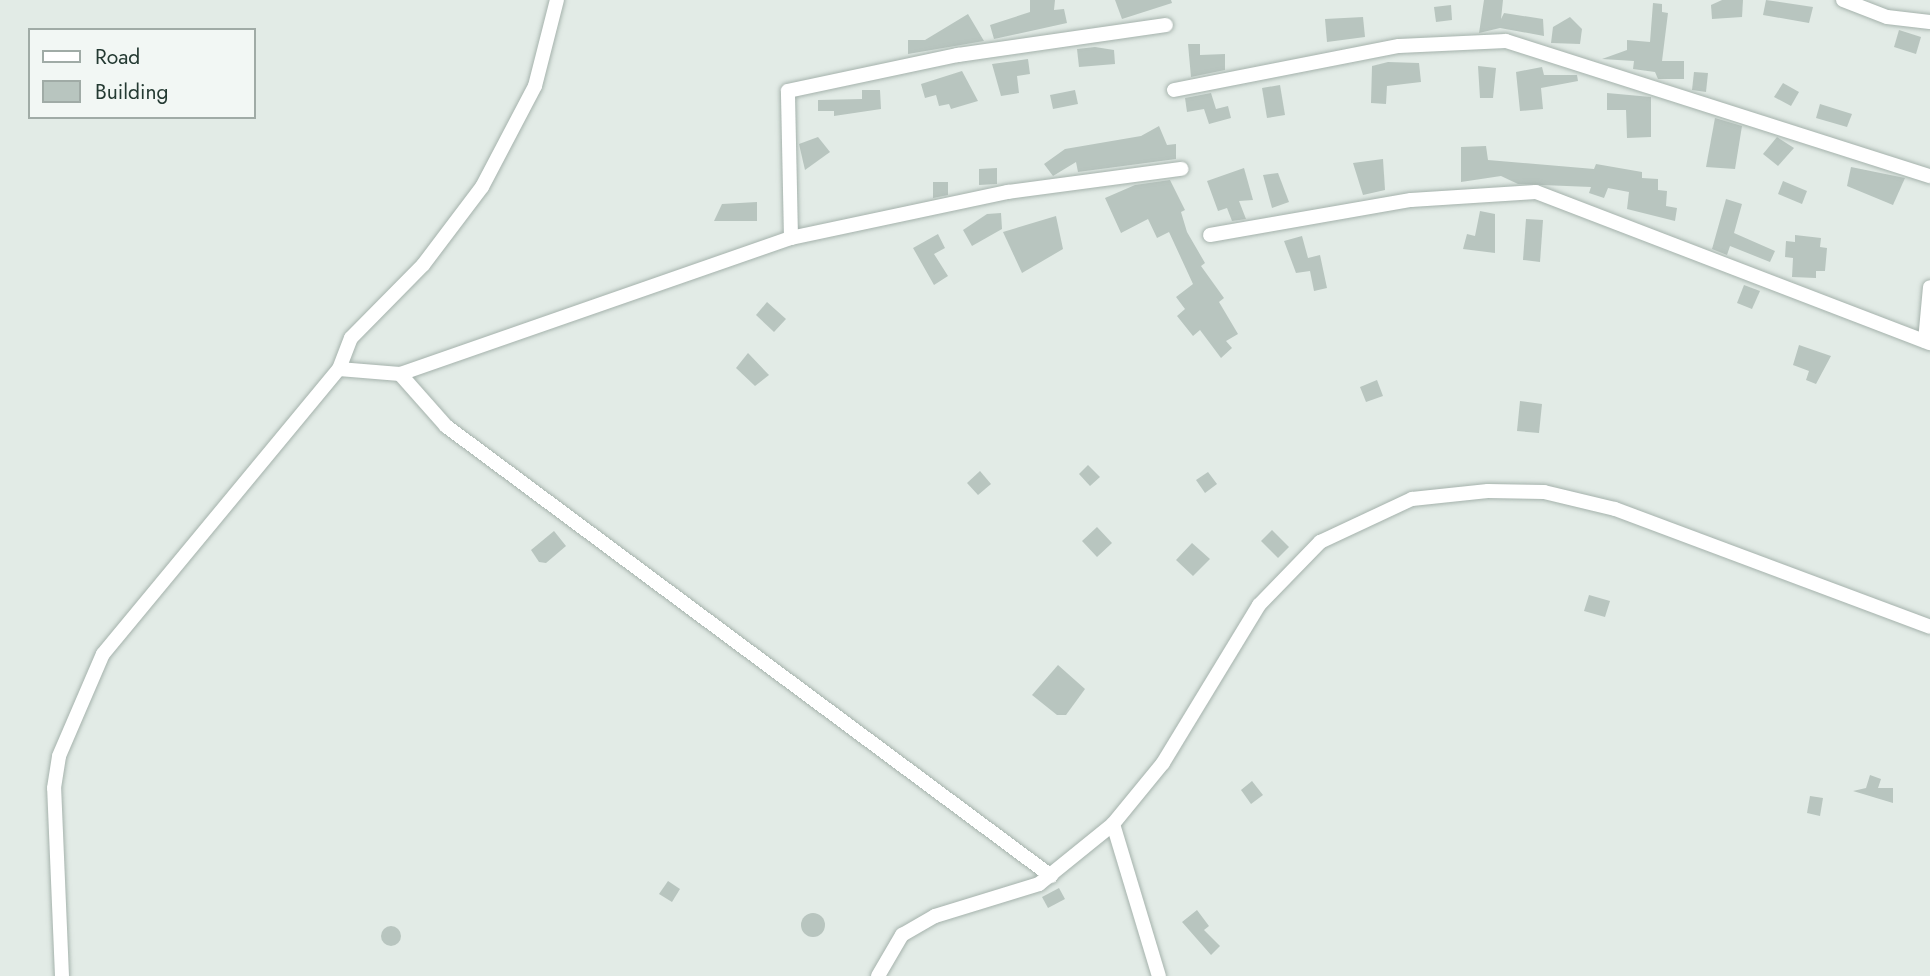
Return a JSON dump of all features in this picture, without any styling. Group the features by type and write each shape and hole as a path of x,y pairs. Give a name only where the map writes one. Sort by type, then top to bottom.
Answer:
{"street":[{"path":"62,976 54,788 71,723 120,631 339,369 351,338 423,265 482,187 535,86 557,0"},
{"path":"1843,0 1887,16 1930,22"},
{"path":"791,238 788,91 958,55 1166,25"},
{"path":"1174,90 1399,46 1506,41 1930,176"},
{"path":"339,369 400,374 791,238 1008,192 1181,169"},
{"path":"1210,235 1411,200 1536,192 1928,342 1930,287"},
{"path":"400,374 446,426 1051,876"},
{"path":"878,976 902,935 935,916 1051,876 1113,824 1163,764 1259,605 1320,542 1412,499 1488,491 1544,492 1615,509 1930,627"},
{"path":"1113,824 1159,976"}],"building":[{"path":"1030,0 1055,0 1054,10 1064,9 1067,23 994,39 990,25 1030,12"},
{"path":"1115,0 1171,0 1172,3 1122,19"},
{"path":"1484,0 1503,0 1501,19 1504,13 1543,19 1544,36 1500,28 1479,33"},
{"path":"1722,0 1743,0 1742,17 1712,19 1711,5"},
{"path":"1766,0 1813,7 1809,23 1763,15"},
{"path":"1653,3 1662,4 1662,12 1668,13 1662,61 1684,61 1684,79 1658,79 1655,72 1633,69 1634,61 1602,59 1627,50 1627,40 1650,42"},
{"path":"1451,5 1452,20 1436,22 1434,7"},
{"path":"968,14 984,41 908,54 908,40 925,40"},
{"path":"1363,17 1365,37 1327,42 1325,19"},
{"path":"1570,17 1582,29 1580,44 1551,43 1553,27"},
{"path":"1899,30 1921,37 1916,54 1894,47"},
{"path":"1188,44 1200,44 1200,55 1225,54 1225,70 1191,77"},
{"path":"1095,47 1114,50 1115,64 1079,67 1077,49"},
{"path":"1028,59 1030,74 1017,76 1019,93 1001,96 992,64"},
{"path":"1388,62 1419,63 1421,82 1387,86 1386,104 1371,103 1372,66"},
{"path":"1478,66 1496,68 1493,98 1480,98"},
{"path":"1542,67 1544,75 1577,75 1578,81 1541,88 1543,109 1520,111 1516,72"},
{"path":"962,71 978,101 951,109 949,104 939,106 936,95 925,98 921,84"},
{"path":"1694,72 1708,73 1706,92 1692,90"},
{"path":"1783,83 1799,92 1791,106 1774,97"},
{"path":"1280,85 1285,115 1267,118 1262,88"},
{"path":"862,90 880,90 881,109 834,116 834,111 818,111 818,100 862,99"},
{"path":"1075,90 1078,104 1053,109 1050,95"},
{"path":"1211,93 1216,109 1228,106 1231,118 1209,124 1204,109 1187,112 1185,98"},
{"path":"1607,93 1651,97 1651,137 1627,138 1626,110 1607,110"},
{"path":"1820,104 1852,114 1847,127 1816,118"},
{"path":"1715,118 1742,126 1735,169 1706,167"},
{"path":"1159,126 1167,145 1176,144 1176,159 1078,172 1076,162 1053,176 1044,164 1065,149 1141,136"},
{"path":"818,137 830,152 805,170 799,144"},
{"path":"1777,137 1794,148 1778,166 1763,154"},
{"path":"1486,146 1488,160 1594,169 1596,164 1642,172 1642,178 1658,179 1658,190 1667,191 1666,206 1677,208 1675,221 1627,209 1629,192 1608,188 1604,198 1589,193 1591,187 1518,184 1501,176 1461,182 1461,147"},
{"path":"1383,159 1385,190 1363,195 1353,163"},
{"path":"1851,167 1905,178 1893,205 1847,186"},
{"path":"997,168 997,184 979,185 979,169"},
{"path":"1244,168 1253,200 1239,201 1246,219 1232,221 1227,208 1218,211 1207,181"},
{"path":"1278,173 1289,202 1272,208 1263,175"},
{"path":"1170,180 1185,210 1181,212 1187,232 1205,263 1201,266 1224,298 1219,302 1238,334 1226,341 1232,348 1221,358 1200,330 1193,336 1177,316 1185,309 1176,297 1193,284 1169,232 1157,238 1148,219 1121,233 1105,198 1135,185"},
{"path":"1783,181 1807,191 1802,204 1778,194"},
{"path":"933,182 948,182 948,195 933,198"},
{"path":"1726,199 1742,204 1734,233 1775,251 1770,262 1730,246 1727,255 1712,249"},
{"path":"757,202 757,221 714,221 722,204"},
{"path":"1480,211 1495,214 1495,253 1463,249 1467,234 1475,236"},
{"path":"1001,213 1002,229 972,246 963,230 987,214"},
{"path":"1056,216 1063,249 1022,273 1003,232"},
{"path":"1526,219 1543,220 1540,262 1523,260"},
{"path":"938,234 945,248 934,254 948,276 934,285 913,248"},
{"path":"1795,235 1821,238 1820,247 1827,248 1825,271 1816,271 1816,278 1792,277 1793,258 1785,257 1786,241 1795,242"},
{"path":"1302,236 1308,258 1320,255 1327,288 1314,291 1310,271 1296,273 1284,241"},
{"path":"1744,285 1760,291 1752,309 1737,303"},
{"path":"767,302 786,319 774,332 756,315"},
{"path":"1799,345 1831,356 1816,384 1806,380 1809,371 1793,365"},
{"path":"748,353 769,375 755,386 736,368"},
{"path":"1377,380 1383,396 1366,402 1360,387"},
{"path":"1520,401 1542,404 1539,433 1517,431"},
{"path":"1088,465 1100,477 1090,486 1079,474"},
{"path":"980,471 991,484 978,495 967,483"},
{"path":"1208,472 1217,484 1205,493 1196,480"},
{"path":"1097,527 1112,543 1097,557 1082,541"},
{"path":"1272,530 1289,547 1278,558 1261,541"},
{"path":"554,531 566,546 546,563 539,562 531,550"},
{"path":"1192,543 1210,559 1193,576 1176,560"},
{"path":"1589,595 1610,601 1605,617 1584,611"},
{"path":"1058,665 1085,689 1066,715 1057,715 1032,695"},
{"path":"1870,775 1881,779 1878,788 1893,788 1893,803 1853,791 1866,788"},
{"path":"1252,781 1263,795 1251,804 1241,790"},
{"path":"1810,796 1823,798 1820,816 1807,813"},
{"path":"668,881 680,889 672,902 659,894"},
{"path":"1059,888 1065,899 1048,908 1042,897"},
{"path":"1197,910 1209,926 1204,930 1220,946 1211,955 1182,922"},
{"path":"813,913 821,917 825,925 821,933 813,937 805,933 801,925 805,917"},
{"path":"387,926 395,926 401,936 395,946 387,946 381,940 381,932"}]}
